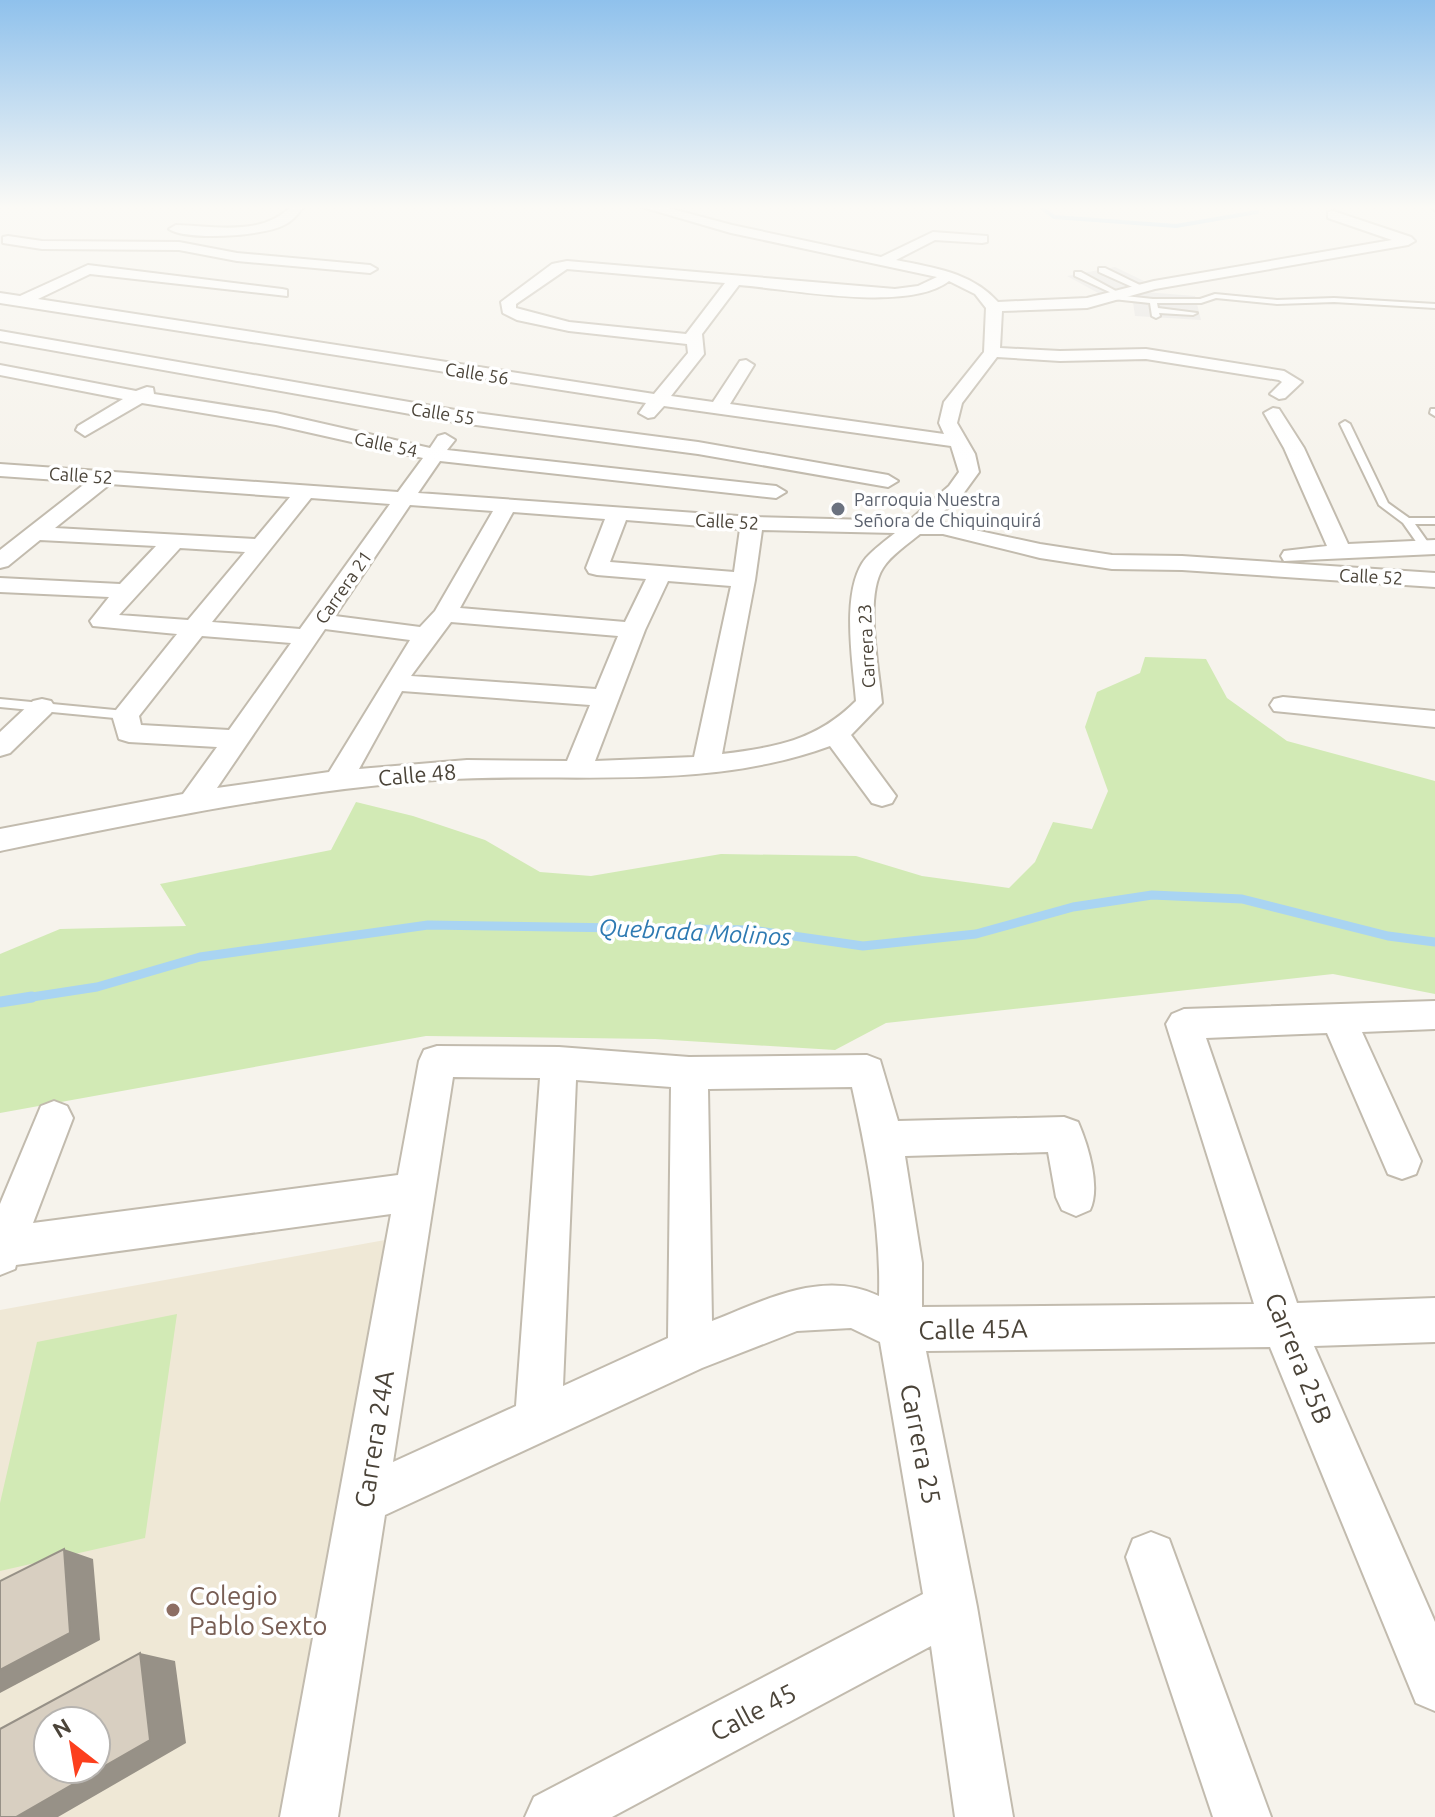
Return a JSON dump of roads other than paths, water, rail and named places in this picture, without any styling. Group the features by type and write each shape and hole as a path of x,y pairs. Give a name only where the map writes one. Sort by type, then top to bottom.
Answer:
{"street":[{"path":"0,311 46,290"},
{"path":"256,290 282,293"},
{"path":"526,290 509,302 508,310 517,316 694,340"},
{"path":"565,509 696,354 694,334 727,290"},
{"path":"843,290 895,294 926,290"},
{"path":"978,290 994,307 992,352 1060,356 1146,354 1284,376 1293,382 1276,404 1340,551"},
{"path":"994,307 1075,305 1137,290"},
{"name":"Calle 56","path":"0,298 251,335 498,377 955,441"},
{"path":"85,430 186,369 251,335"},
{"name":"Calle 55","path":"0,336 461,417 698,448 888,481"},
{"name":"Carrera 23","path":"836,734 869,703 863,620 864,584 874,563 956,490 969,472 965,454 955,441 948,423 953,402 992,352"},
{"path":"719,407 746,365"},
{"name":"Calle 54","path":"0,370 276,419 435,455 776,492"},
{"name":"Carrera 21","path":"193,801 461,417 498,377"},
{"path":"679,482 698,448"},
{"path":"0,561 106,477"},
{"name":"Calle 52","path":"3,478 106,477 752,523 943,528 1040,551 1112,562 1217,565 1435,580"},
{"path":"237,739 129,733 125,715 304,493"},
{"path":"338,781 394,683 426,635 445,614 507,505"},
{"path":"618,514 597,568 744,580"},
{"path":"706,765 744,580 752,523"},
{"path":"36,533 263,546"},
{"path":"173,542 102,621 194,628 314,629 426,635"},
{"path":"1217,565 1340,551 1431,548"},
{"path":"577,770 633,630 660,574"},
{"path":"0,585 126,591"},
{"path":"445,614 633,630"},
{"path":"394,683 606,698"},
{"path":"1283,705 1435,719"},
{"path":"0,747 42,707"},
{"path":"836,734 882,796"},
{"name":"Calle 48","path":"0,840 193,801 338,781 481,769 577,770 706,765 776,753 836,734"},
{"path":"1402,1161 1338,1018 1435,1015"},
{"name":"Carrera 25B","path":"1338,1018 1184,1024 1283,1325 1435,1684"},
{"name":"Carrera 24A","path":"309,1817 437,1061 559,1063"},
{"path":"538,1420 559,1063 689,1073 690,1351"},
{"name":"Carrera 25","path":"689,1073 867,1071 883,1139 901,1263 900,1329 951,1607 984,1817"},
{"path":"54,1118 1,1251 414,1192"},
{"path":"883,1139 1064,1134 1076,1197"},
{"name":"Calle 45A","path":"365,1499 690,1351 797,1309 853,1306 900,1329 1283,1325 1435,1320"},
{"path":"1151,1557 1242,1817"},
{"name":"Calle 45","path":"554,1817 951,1607"}],"lane":[{"path":"1107,290 1154,309 1193,313"},
{"path":"1154,309 1215,296 1277,302 1334,300 1435,306"},
{"path":"1345,424 1384,505 1407,521 1431,548"},
{"path":"1407,521 1435,521"},
{"path":"0,703 125,715"}],"waterway":[{"name":"Quebrada Molinos","path":"32,997 97,987 200,957 428,925 752,930 863,946 976,934 1073,907 1152,895 1242,899 1388,936 1435,942"},
{"name":"Quebrada Molinos","path":"0,1002 32,997"},
{"name":"Quebrada Molinos","path":"19,999 32,997"}],"place":[{"name":"Parroquia Nuestra Señora de Chiquinquirá","path":"838,509"},
{"name":"Colegio Pablo Sexto","path":"173,1610"}]}
